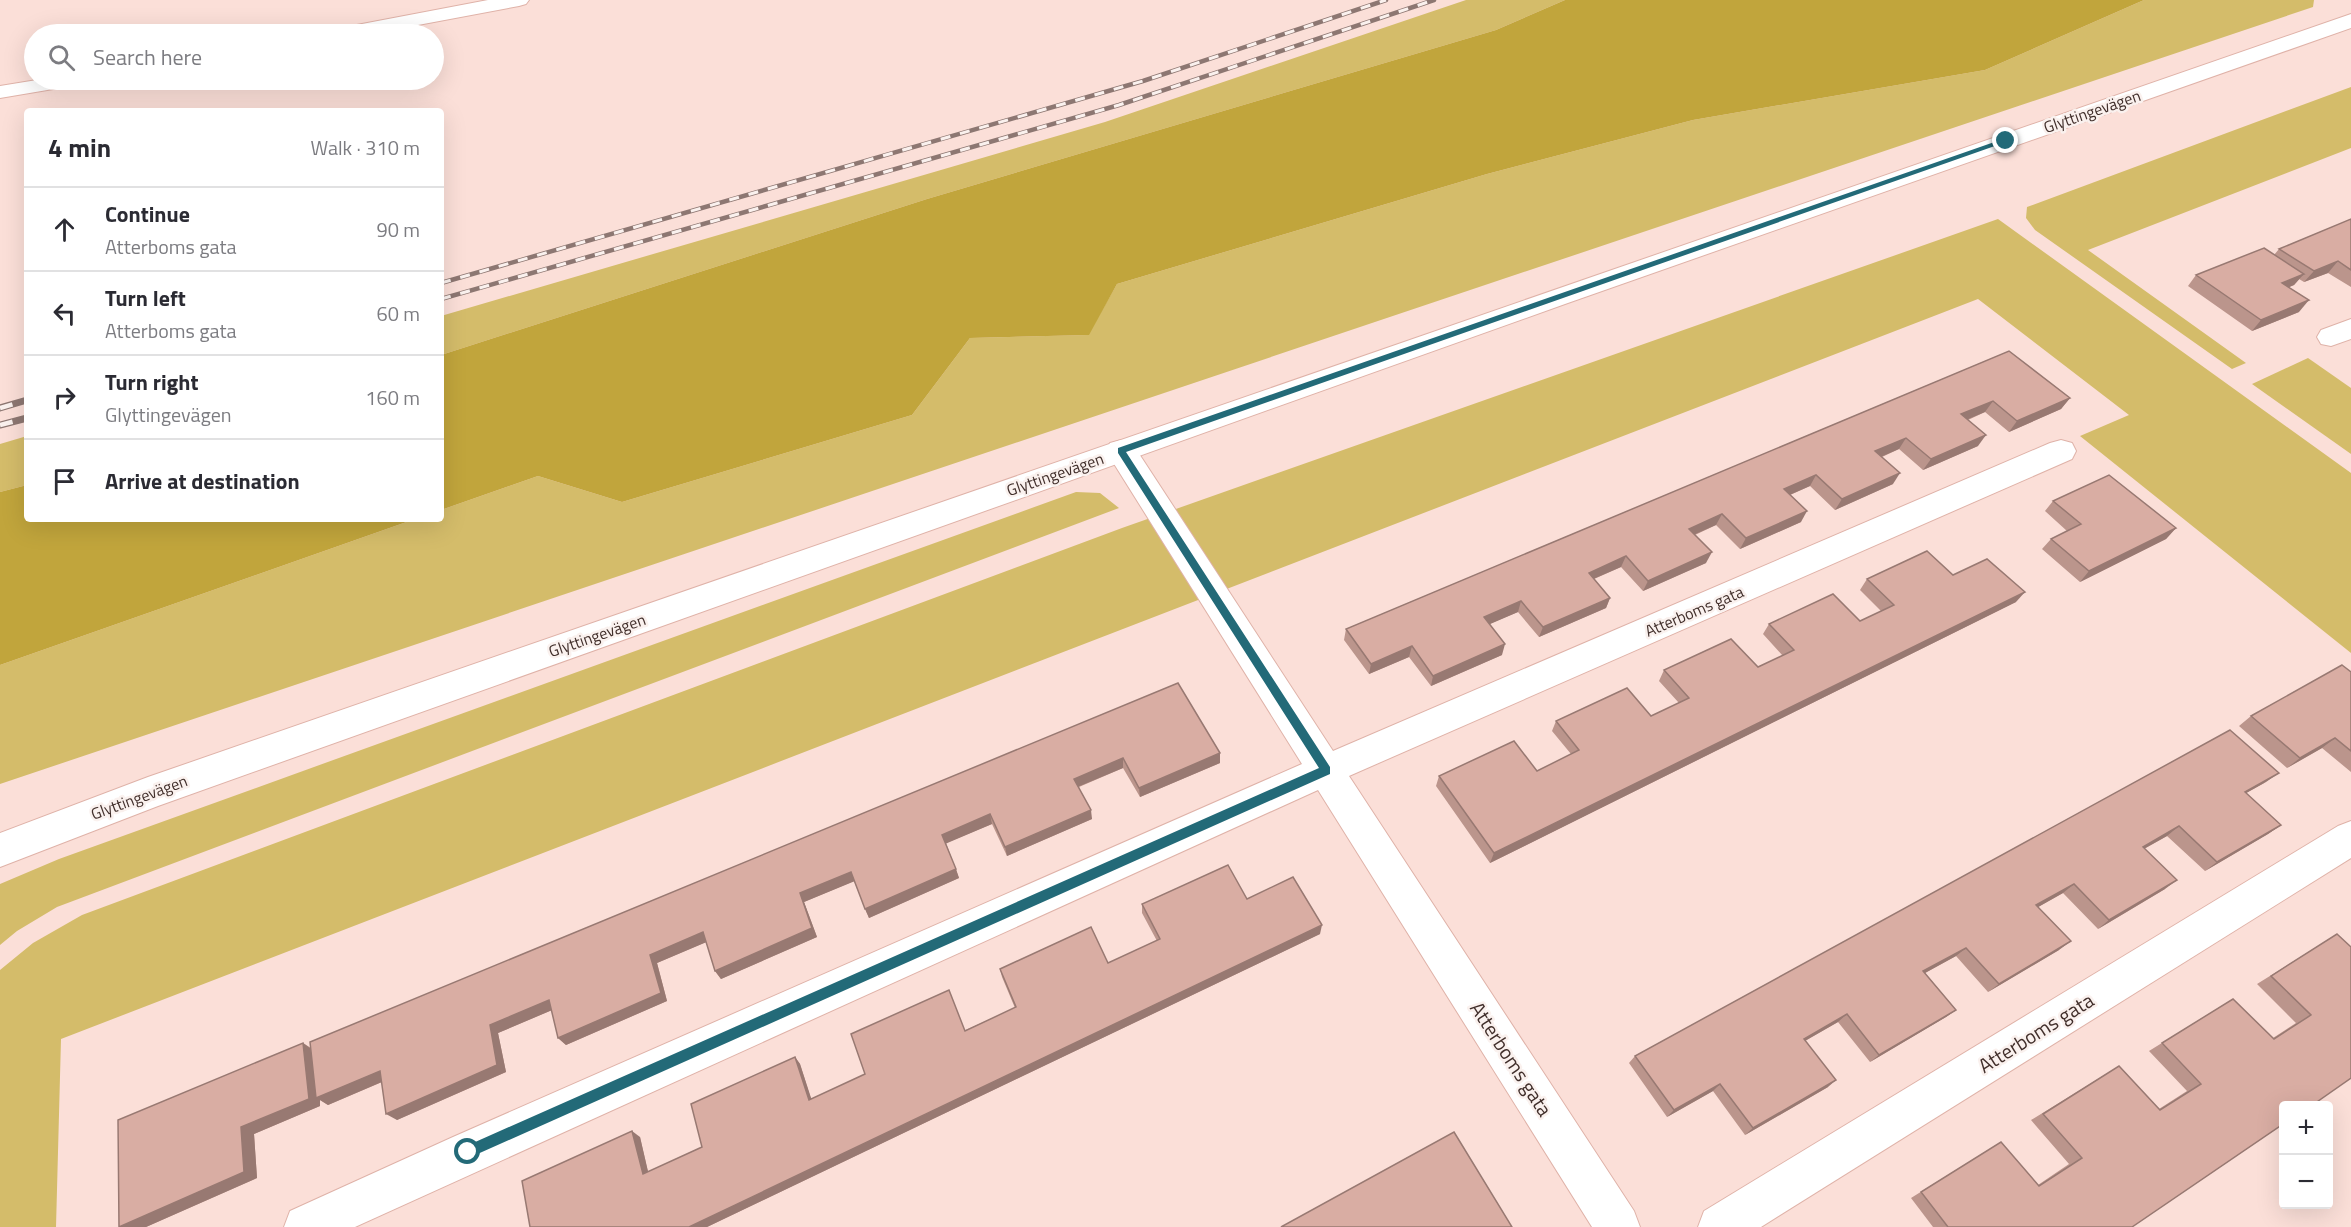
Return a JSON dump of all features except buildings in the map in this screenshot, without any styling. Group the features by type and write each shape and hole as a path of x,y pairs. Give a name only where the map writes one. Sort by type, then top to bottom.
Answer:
{"street":[{"name":"Glyttingevägen","path":"0,850 159,789 1121,450 2351,21"},
{"name":"Atterboms gata","path":"1121,450 1618,1227"},
{"name":"Atterboms gata","path":"306,1227 477,1148 1326,770 2061,451"},
{"name":"Atterboms gata","path":"1720,1227 2351,838"}],"lane":[{"path":"393,24 519,0"},
{"path":"0,92 24,88"}],"shaded area":[{"path":"1466,0 1565,0 1496,30 927,199 444,354 444,315 1105,122"},
{"path":"1565,0 2144,0 1985,70 1693,120 1487,174 1117,284 1089,335 970,338 912,415 622,502 538,476 444,509 444,354 927,199 1496,30"},
{"path":"2144,0 2314,0 2313,7 0,784 0,665 406,522 444,522 444,509 538,476 622,502 912,415 970,338 1088,335 1117,284 1487,174 1693,120 1985,70"},
{"path":"2351,87 2351,148 2088,250 2246,363 2232,369 2035,230 2026,218 2027,207"},
{"path":"1998,219 2351,473 2351,653 2080,436 2129,415 1978,299 61,1039 56,1227 0,1227 0,970 33,943 82,915 1122,528"},
{"path":"2308,358 2351,388 2351,454 2252,384"},
{"path":"24,437 24,486 0,492 0,444"},
{"path":"24,486 24,522 406,522 0,665 0,492"},
{"path":"1076,492 1100,493 1119,508 57,907 17,931 0,945 0,884 59,859"}],"railway":[{"path":"444,282 1143,81 1386,0"},
{"path":"444,298 1119,105 1434,0"},
{"path":"0,408 24,401"},
{"path":"0,425 24,419"}],"route":[{"path":"468,1152 1326,770 1121,450 2006,141"}]}
